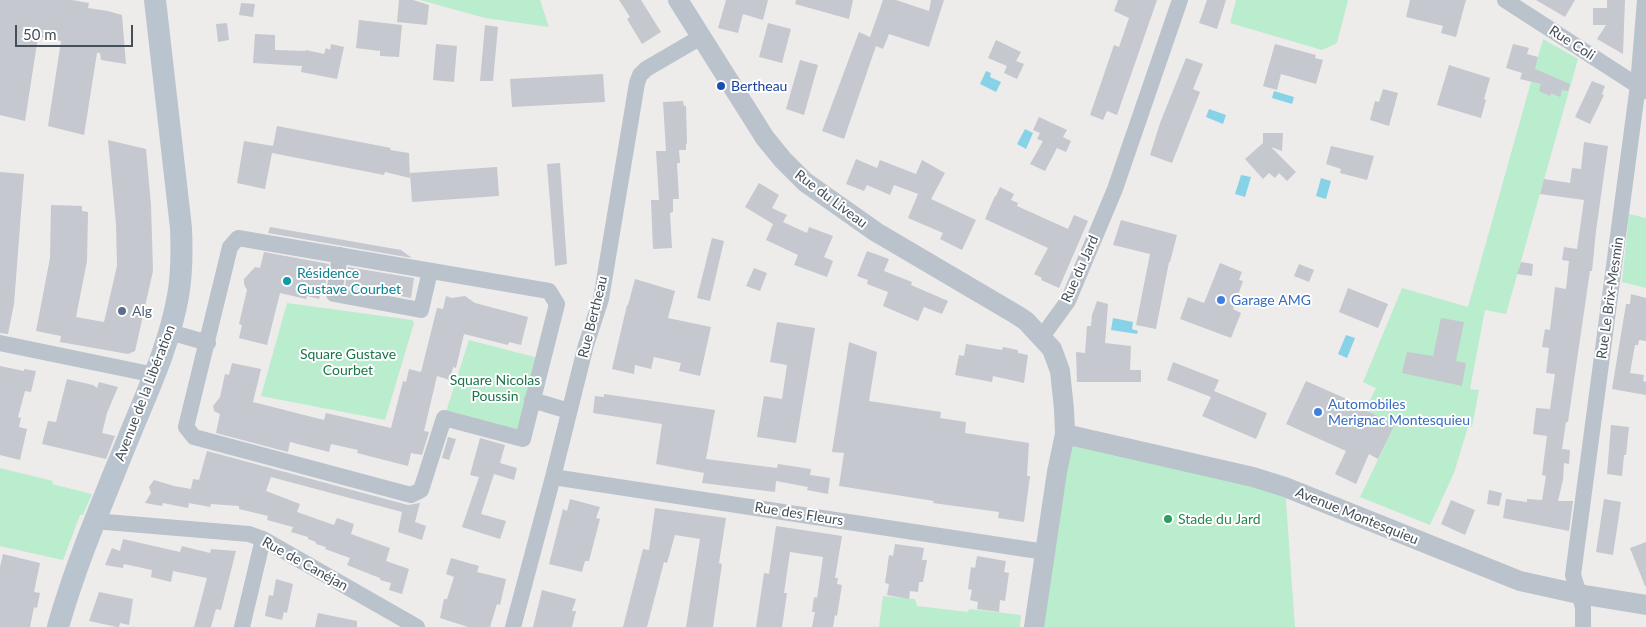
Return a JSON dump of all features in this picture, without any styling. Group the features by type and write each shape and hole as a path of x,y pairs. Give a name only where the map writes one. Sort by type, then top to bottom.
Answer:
{"main road":[{"name":"Avenue de la Libération","path":"58,627 70,585 94,521 155,375 170,332 178,295 181,228 155,0"}],"street":[{"name":"Rue du Liveau","path":"678,0 766,138 782,160 804,182 876,232 1017,315 1026,321 1042,338"},
{"name":"Rue du Jard","path":"1042,338 1068,302 1115,190 1180,0"},
{"name":"Rue Coli","path":"1505,0 1642,88"},
{"name":"Rue Le Brix-Mesmin","path":"1583,627 1583,607 1573,575 1642,88 1645,0"},
{"name":"Rue Bertheau","path":"513,627 586,345 600,299 637,83 640,75 646,68 701,37"},
{"path":"238,238 430,270 550,291 557,304 523,438 444,418 421,490 411,495 194,437 186,427 230,247 238,238"},
{"path":"340,256 334,294 420,310 430,270"},
{"path":"170,332 208,343"},
{"path":"1034,627 1064,434 1064,409 1060,371 1052,348 1042,338"},
{"path":"0,343 155,375"},
{"path":"532,400 569,411"},
{"name":"Avenue Montesquieu","path":"1064,434 1258,478 1294,490 1520,581 1579,594 1646,605"},
{"name":"Rue des Fleurs","path":"553,477 1045,552"},
{"name":"Rue de Canéjan","path":"94,521 249,534 263,539 417,627"},
{"path":"242,627 263,539"}],"green space":[{"path":"420,0 540,0 549,27 485,18"},
{"path":"1236,0 1348,0 1337,43 1322,50 1230,23"},
{"path":"1543,39 1578,59 1506,314 1485,310 1470,389 1479,390 1472,427 1468,427 1454,473 1430,525 1360,497 1395,424 1365,410 1376,388 1363,382 1402,288 1468,307"},
{"path":"1629,214 1646,218 1646,288 1622,282"},
{"name":"Square Gustave Courbet","path":"287,303 412,320 414,323 385,420 261,396"},
{"name":"Square Nicolas Poussin","path":"469,340 542,359 523,439 444,418"},
{"name":"Stade du Jard","path":"1065,434 1285,487 1295,627 1034,627"},
{"path":"0,468 53,481 52,484 92,494 83,515 80,515 63,560 0,546"},
{"path":"883,596 915,599 917,606 968,612 969,609 1021,615 1020,627 879,627"}],"water":[{"path":"986,71 991,73 990,77 1001,82 996,92 980,84"},
{"path":"1274,91 1294,97 1292,104 1272,98"},
{"path":"1209,109 1226,115 1223,124 1206,117"},
{"path":"1025,129 1033,133 1026,149 1017,144"},
{"path":"1241,175 1251,177 1245,197 1235,194"},
{"path":"1321,178 1331,181 1326,199 1316,196"},
{"path":"1113,318 1133,322 1132,329 1138,331 1137,334 1111,330"},
{"path":"1346,335 1355,338 1347,358 1338,354"}],"building":[{"path":"0,0 72,0 89,3 88,8 122,15 126,64 101,60 100,53 97,53 84,135 48,126 61,41 38,37 25,121 0,115"},
{"path":"399,0 413,0 429,5 427,25 397,22"},
{"path":"619,0 641,0 661,32 642,44 627,19 630,17"},
{"path":"726,0 768,0 763,20 743,14 738,33 718,28"},
{"path":"796,0 853,0 849,19 795,4"},
{"path":"883,0 896,0 929,11 931,0 944,0 929,47 889,34 883,49 876,46 844,139 822,131 859,32 870,37"},
{"path":"1118,0 1157,0 1117,115 1107,111 1103,120 1090,115 1114,45 1119,47 1129,18 1114,11"},
{"path":"1207,0 1226,0 1217,29 1199,23"},
{"path":"1410,0 1466,0 1456,37 1441,33 1443,26 1406,17"},
{"path":"1536,0 1575,0 1565,17"},
{"path":"1607,0 1625,0 1623,54 1597,39 1606,25 1593,25 1593,8 1607,8"},
{"path":"241,3 255,4 253,17 239,15"},
{"path":"359,20 402,25 399,57 380,56 380,51 356,48"},
{"path":"227,23 229,40 218,42 216,24"},
{"path":"768,23 791,29 782,63 759,57"},
{"path":"485,25 498,27 493,81 480,81"},
{"path":"255,34 275,35 275,50 306,50 324,54 326,48 330,50 331,44 344,47 337,79 301,72 302,66 253,63"},
{"path":"996,40 1021,52 1016,61 1024,64 1017,79 1004,73 1007,66 988,58"},
{"path":"436,44 457,46 454,82 433,80"},
{"path":"1275,44 1316,55 1315,58 1323,60 1316,84 1281,74 1277,90 1263,86"},
{"path":"1513,44 1529,48 1527,54 1538,57 1535,69 1570,84 1568,91 1562,90 1560,97 1551,93 1550,96 1539,91 1541,84 1520,79 1522,73 1506,68"},
{"path":"1186,58 1203,64 1193,89 1200,92 1172,163 1150,155 1160,123"},
{"path":"800,60 818,65 804,115 786,109"},
{"path":"1449,65 1490,78 1481,118 1437,105"},
{"path":"603,74 605,102 512,107 510,79"},
{"path":"1592,81 1605,86 1602,94 1604,95 1590,124 1575,117"},
{"path":"1383,89 1398,93 1389,126 1370,120 1375,101 1379,102"},
{"path":"683,101 684,106 686,106 687,144 686,150 679,150 680,163 677,163 679,199 673,199 673,212 670,213 672,248 653,249 651,200 659,200 656,151 666,151 663,102"},
{"path":"1039,117 1067,130 1063,137 1071,141 1066,152 1057,148 1045,171 1030,164 1043,141 1037,139 1040,133 1033,130"},
{"path":"277,126 409,153 410,178 385,172 384,175 272,153 265,189 237,183 244,141 273,146"},
{"path":"1263,133 1283,133 1282,151 1271,147 1296,172 1287,181 1279,173 1275,178 1269,173 1263,179 1245,159 1263,143"},
{"path":"108,140 146,149 151,205 153,271 135,351 128,354 60,342 61,336 36,331 50,258 51,205 82,206 82,211 88,212 87,261 76,317 104,322 117,266 116,224"},
{"path":"1584,142 1608,146 1592,271 1590,271 1568,422 1566,422 1562,449 1570,450 1569,464 1564,463 1563,480 1558,501 1573,501 1569,531 1503,518 1506,499 1527,502 1527,499 1542,500 1546,476 1542,475 1547,436 1533,434 1536,408 1550,409 1555,374 1546,373 1549,348 1542,347 1545,329 1550,330 1555,287 1566,289 1569,261 1562,260 1564,247 1577,249 1584,200 1540,194 1544,179 1570,183 1572,168 1581,169"},
{"path":"1331,146 1374,156 1367,180 1340,173 1341,169 1326,164"},
{"path":"856,159 877,168 880,160 916,174 922,160 945,173 931,199 976,220 962,250 940,239 943,233 908,218 918,194 894,185 890,195 867,185 864,191 846,184"},
{"path":"560,163 567,264 555,266 547,164"},
{"path":"497,167 499,196 412,202 410,173"},
{"path":"0,172 24,174 14,304 8,334 0,333"},
{"path":"759,183 779,195 772,208 787,215 783,222 807,233 809,227 833,236 824,257 833,261 827,277 794,265 798,255 766,240 773,224 745,207"},
{"path":"1000,187 1014,194 1011,200 1018,203 1017,206 1068,229 1074,215 1088,221 1059,288 1041,280 1042,278 1034,274 1048,248 985,219"},
{"path":"1121,220 1177,235 1169,262 1156,329 1136,325 1150,254 1113,245"},
{"path":"270,227 401,250 412,258 268,233"},
{"path":"712,238 724,241 710,301 697,298"},
{"path":"867,251 889,259 884,271 912,282 911,285 948,301 942,314 924,307 918,321 883,306 888,292 867,284 868,280 857,276"},
{"name":"Résidence Gustave Courbet","path":"264,252 329,264 325,286 323,285 319,299 307,296 306,299 280,293 267,345 239,338 242,325 239,324 247,290 244,279 255,267 260,268"},
{"path":"1521,262 1533,264 1532,276 1517,274"},
{"name":"Garage AMG","path":"1220,263 1242,272 1239,280 1243,281 1233,309 1241,313 1231,338 1180,319 1188,297 1204,303"},
{"path":"1299,264 1314,270 1309,282 1294,276"},
{"path":"348,267 414,278 411,298 345,286"},
{"path":"754,268 767,273 760,291 746,286"},
{"path":"635,279 675,291 668,318 711,327 700,376 679,371 681,363 654,357 651,369 635,365 634,374 612,369"},
{"path":"1348,288 1388,304 1378,328 1339,312"},
{"path":"1631,294 1646,298 1646,341 1639,340 1638,345 1635,345 1630,373 1644,375 1643,381 1646,382 1646,395 1612,389 1626,304 1630,304"},
{"path":"446,296 452,298 465,296 475,303 528,317 521,345 509,342 508,345 464,334 456,368 453,367 450,380 437,376 424,431 429,432 422,455 411,453 408,466 357,453 358,450 331,444 329,452 290,442 288,452 216,433 220,414 214,411 213,406 220,397 225,374 229,375 232,363 261,369 253,402 324,420 326,413 391,428 403,381 406,382 409,369 421,372 437,308 443,309"},
{"path":"1097,301 1108,304 1105,343 1131,346 1130,370 1141,370 1141,382 1077,382 1076,352 1085,353 1087,326 1091,326 1092,315"},
{"path":"1441,318 1464,322 1456,361 1466,363 1462,386 1402,373 1407,352 1433,356"},
{"path":"777,322 815,328 796,443 757,437 764,396 782,399 787,365 770,362"},
{"path":"849,342 877,352 869,401 941,412 940,418 966,422 965,433 1029,443 1027,476 1030,476 1024,522 998,518 999,512 933,503 934,501 839,486 844,453 832,452"},
{"path":"966,344 1002,350 1003,347 1018,350 1018,353 1028,355 1024,383 993,376 992,382 955,375 959,355 964,356"},
{"path":"1173,362 1219,380 1214,391 1267,413 1256,439 1202,416 1211,397 1167,380"},
{"path":"0,366 24,371 24,369 36,371 31,392 25,391 18,417 21,418 19,427 27,429 20,460 0,455"},
{"path":"67,379 93,385 97,388 99,382 118,387 107,413 102,433 115,436 106,459 42,444 48,421 56,422"},
{"path":"1306,381 1349,400 1348,402 1395,424 1378,459 1369,454 1356,484 1335,474 1346,451 1286,424"},
{"path":"604,394 715,410 706,459 777,468 778,464 811,469 810,475 830,478 828,494 807,490 808,487 776,481 775,492 702,483 704,473 656,464 662,424 593,413 595,396 604,397"},
{"path":"1611,425 1629,427 1622,476 1607,474"},
{"path":"448,437 456,439 449,460 442,458"},
{"path":"480,438 505,445 500,463 517,468 514,480 494,474 481,514 506,521 500,539 462,527 479,477 470,475"},
{"path":"207,451 408,505 420,503 415,522 426,526 422,540 398,532 402,512 271,477 266,491 300,504 297,512 334,525 337,518 354,524 351,534 390,548 386,561 409,569 402,594 389,590 391,583 347,565 350,558 325,549 326,547 316,544 316,542 308,539 308,537 291,532 293,527 267,520 268,516 239,509 239,506 211,504 210,507 189,503 188,508 163,503 162,506 145,503 151,493 149,487 154,480 191,489 193,479 199,480"},
{"path":"1489,490 1502,493 1499,506 1487,504"},
{"path":"570,499 600,507 596,518 600,519 589,561 585,561 582,572 549,564 563,509 567,511"},
{"path":"1604,499 1621,502 1613,555 1596,552"},
{"path":"1451,500 1475,510 1465,535 1441,524"},
{"path":"655,508 726,518 719,563 722,564 713,627 686,627 700,539 675,535 667,563 664,562 647,627 623,627 643,549 649,550"},
{"path":"776,526 842,536 835,578 838,578 837,584 842,585 837,616 835,615 833,627 812,627 815,612 812,612 814,597 817,598 823,557 790,552 784,593 787,593 782,627 756,627 764,573 769,574"},
{"path":"123,539 180,552 182,546 210,553 211,549 236,551 221,610 216,609 211,627 194,627 207,578 173,571 171,582 151,577 152,570 124,564 123,568 105,565 112,548 120,551"},
{"path":"1646,542 1646,586 1645,586 1630,548"},
{"path":"895,544 924,548 922,560 927,560 923,582 919,582 918,592 910,591 909,599 887,595 889,584 885,583 889,555 893,556"},
{"path":"3,554 40,563 34,592 40,593 37,608 34,607 30,627 0,627 0,567"},
{"path":"977,556 1006,561 1004,572 1009,573 1005,601 1000,600 999,612 977,609 978,602 970,600 972,590 968,589 971,567 975,568"},
{"path":"451,558 479,566 477,572 506,579 500,605 497,604 490,627 468,627 440,618 444,599 447,599 454,577 446,574"},
{"path":"276,579 293,584 287,613 284,612 282,620 265,616 269,595 273,596"},
{"path":"542,590 576,599 572,611 576,611 572,627 533,627"},
{"path":"99,592 133,599 129,625 120,623 119,627 117,627 89,621"},
{"path":"318,613 357,621 357,627 315,627"}],"place":[{"name":"Bertheau","path":"721,86"},
{"name":"Résidence Gustave Courbet","path":"287,281"},
{"name":"Garage AMG","path":"1221,300"},
{"name":"Alg","path":"122,311"},
{"name":"Automobiles Merignac Montesquieu","path":"1318,412"},
{"name":"Stade du Jard","path":"1168,519"}]}
